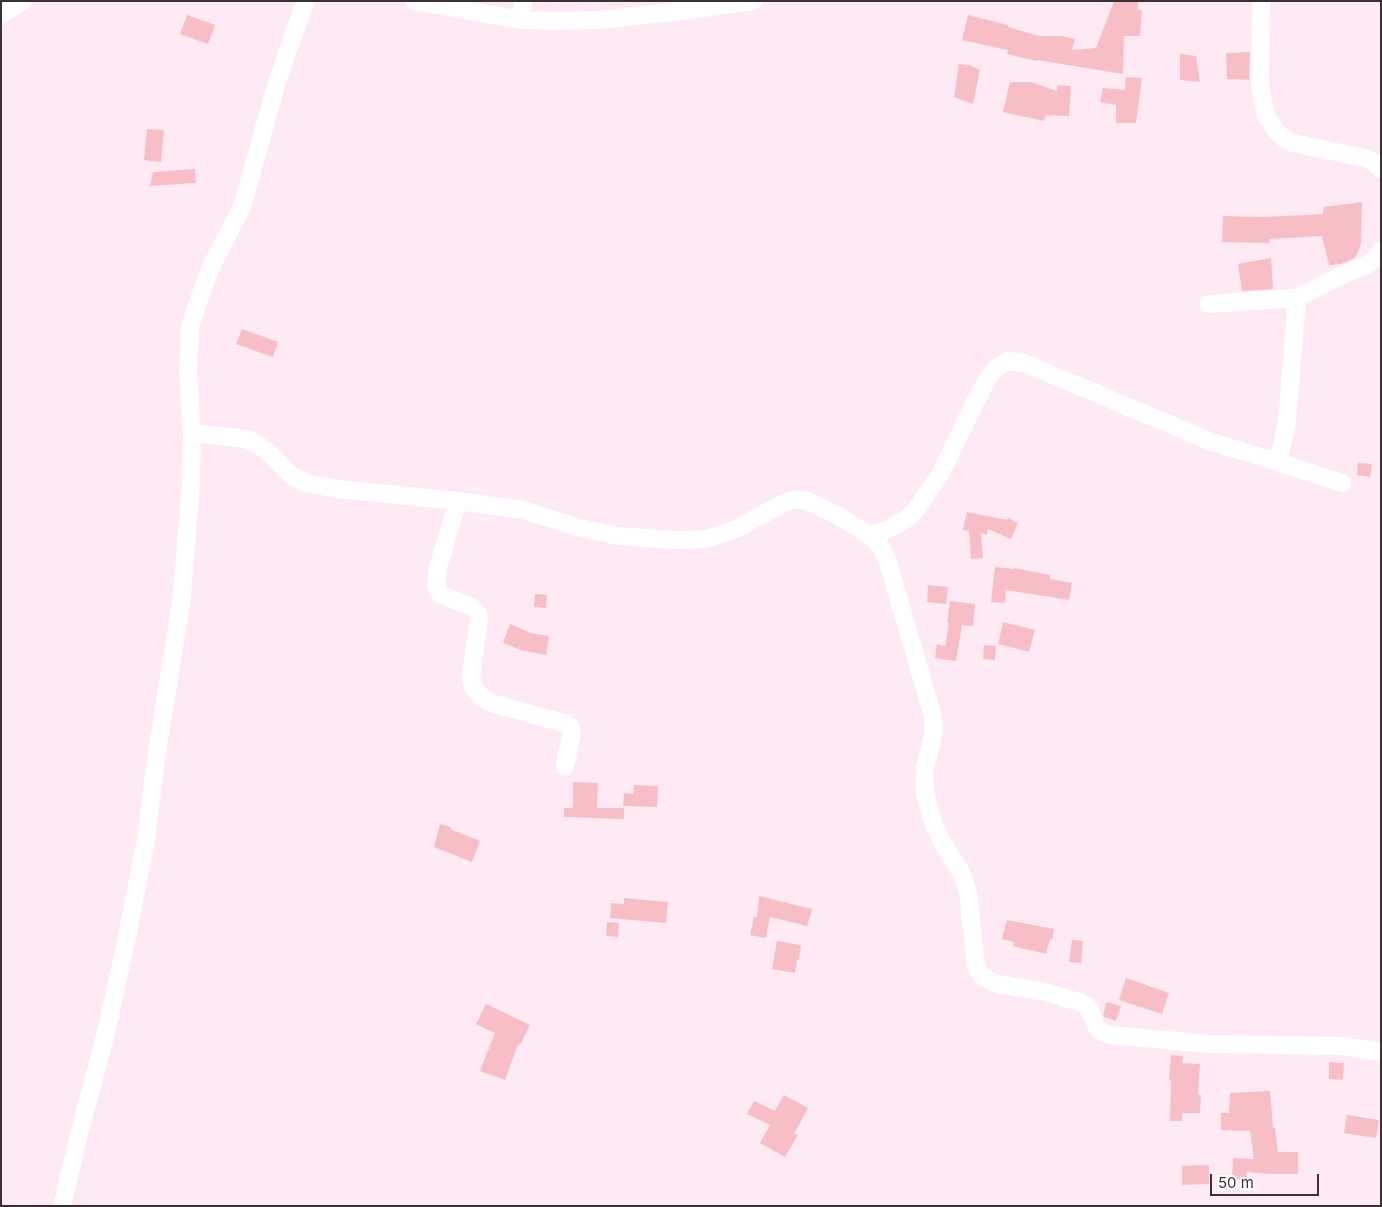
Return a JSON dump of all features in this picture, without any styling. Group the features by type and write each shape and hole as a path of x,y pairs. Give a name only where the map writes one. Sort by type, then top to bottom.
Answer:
{"street":[{"path":"1,16 24,1"},
{"path":"62,1206 106,1032 126,942 146,839 154,766 174,652 184,580 191,483 192,433 188,373 190,327 211,267 242,207 277,82 306,1"},
{"path":"414,1 521,20 600,20 753,1"},
{"path":"521,20 523,1"},
{"path":"1261,1 1260,86 1266,116 1278,132 1293,143 1365,158 1381,169"},
{"path":"1209,304 1297,298 1368,264 1381,251"},
{"path":"1277,462 1287,423 1297,298"},
{"path":"870,535 905,520 915,511 941,473 990,375 999,366 1008,361 1024,363 1212,442 1342,483"},
{"path":"192,433 248,440 260,446 292,476 309,484 523,510 576,527 618,536 674,540 706,539 736,529 780,504 791,500 807,501 816,504 870,535 881,547 887,559 931,708 934,726 925,767 924,787 926,798 931,818 942,842 965,882 968,893 976,966 980,975 998,984 1046,992 1085,1004 1090,1008 1098,1030 1110,1035 1210,1044 1342,1046 1381,1052"},
{"path":"458,501 438,568 436,586 440,594 472,607 478,614 479,620 470,674 473,688 490,703 570,726 572,731 565,766"}],"building":[{"path":"1114,1 1138,1 1138,10 1142,10 1140,36 1124,36 1123,74 1037,61 1007,54 1008,50 962,40 968,15 1008,25 1008,27 1039,36 1061,36 1075,39 1072,50 1096,48"},
{"path":"187,15 215,25 208,44 180,34"},
{"path":"1250,52 1249,80 1227,79 1226,53"},
{"path":"1180,54 1196,56 1200,82 1180,80"},
{"path":"959,64 969,65 980,70 973,104 954,97"},
{"path":"1126,77 1142,78 1136,123 1116,123 1116,105 1100,102 1103,88 1125,90"},
{"path":"1010,82 1031,82 1057,91 1057,85 1071,86 1069,116 1046,115 1044,121 1003,112"},
{"path":"147,129 164,130 161,162 144,160"},
{"path":"195,169 196,183 150,186 153,172"},
{"path":"1362,202 1361,244 1355,258 1341,264 1329,265 1322,236 1269,239 1270,243 1222,242 1223,216 1263,217 1323,214 1324,207"},
{"path":"1271,258 1273,289 1242,291 1238,264"},
{"path":"242,329 278,342 273,357 236,344"},
{"path":"1358,463 1372,464 1370,477 1357,475"},
{"path":"967,512 1007,520 1008,518 1018,523 1011,539 988,529 987,535 981,533 983,558 971,559 969,531 963,530"},
{"path":"995,567 1014,568 1050,575 1050,579 1072,583 1069,600 1006,590 1005,603 991,602"},
{"path":"928,585 948,587 946,604 927,602"},
{"path":"535,594 547,595 546,608 534,607"},
{"path":"950,601 975,604 973,626 962,625 956,661 935,658 937,644 945,646"},
{"path":"1003,622 1035,630 1029,652 998,644"},
{"path":"510,624 531,633 549,636 546,655 526,652 503,643"},
{"path":"984,645 996,646 995,660 983,659"},
{"path":"573,782 598,783 597,808 624,808 624,819 564,817 564,808 573,808"},
{"path":"634,785 658,786 657,807 623,806 624,793 633,794"},
{"path":"440,824 451,827 450,829 480,841 472,862 434,847"},
{"path":"759,896 812,909 807,926 770,917 766,938 750,935 754,917 757,917"},
{"path":"624,898 668,902 666,923 610,918 611,903 624,904"},
{"path":"1007,920 1054,929 1046,954 1013,946 1014,942 1002,939"},
{"path":"607,922 619,923 618,937 606,936"},
{"path":"1072,940 1083,941 1081,963 1069,962"},
{"path":"777,941 801,945 795,973 772,969"},
{"path":"1126,978 1169,993 1162,1014 1119,1000"},
{"path":"1107,1002 1121,1006 1116,1021 1103,1015"},
{"path":"486,1004 530,1025 520,1045 518,1044 505,1080 480,1071 495,1033 476,1024"},
{"path":"1171,1055 1183,1056 1182,1063 1200,1064 1198,1095 1201,1095 1200,1113 1182,1113 1182,1121 1170,1121 1171,1081 1169,1080"},
{"path":"1329,1062 1344,1063 1343,1080 1329,1079"},
{"path":"1270,1091 1273,1128 1275,1128 1278,1152 1298,1152 1298,1174 1247,1172 1246,1180 1232,1179 1233,1158 1254,1159 1250,1131 1221,1130 1221,1113 1229,1113 1230,1093"},
{"path":"784,1095 808,1108 794,1134 798,1135 785,1157 760,1143 770,1125 747,1114 754,1101 775,1111"},
{"path":"1347,1115 1379,1120 1376,1138 1344,1133"},
{"path":"1209,1165 1209,1184 1182,1185 1182,1166"}]}
